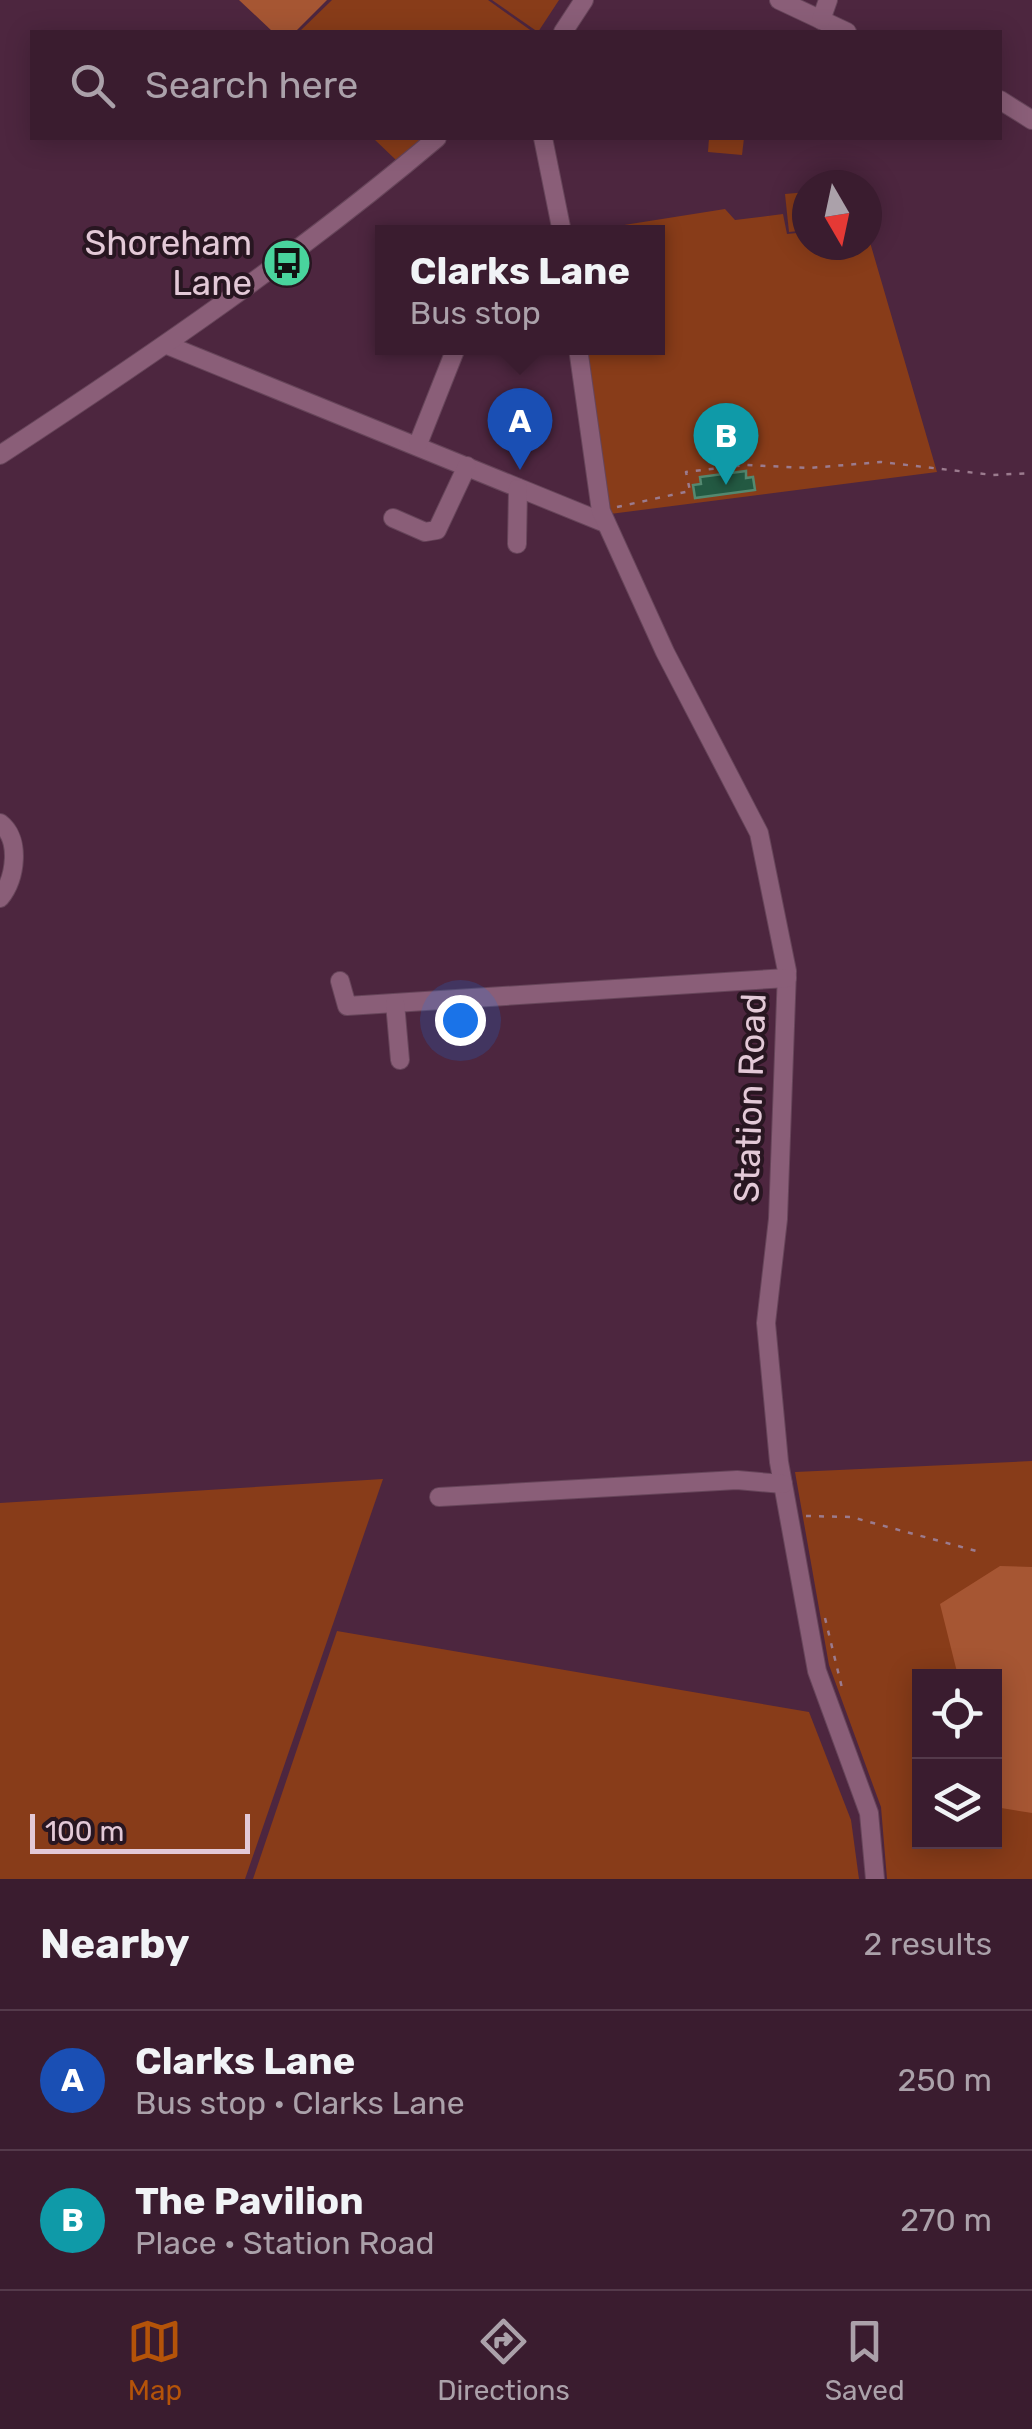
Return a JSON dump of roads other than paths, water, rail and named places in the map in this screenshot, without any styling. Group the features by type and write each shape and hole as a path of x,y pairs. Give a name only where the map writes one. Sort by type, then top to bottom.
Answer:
{"street":[{"path":"565,30 584,0"},
{"path":"779,0 843,30"},
{"path":"822,20 828,0"},
{"path":"1002,101 1032,120"},
{"path":"0,454 168,345 354,209 435,140"},
{"path":"543,140 561,225"},
{"path":"168,345 518,488 602,517"},
{"path":"418,444 453,355"},
{"name":"Station Road","path":"579,355 602,517 759,833 787,978 778,1218 766,1324 783,1484 818,1671 869,1813 875,1879"},
{"path":"394,518 425,532 438,530 467,466"},
{"path":"517,544 518,488"},
{"path":"0,823 11,832 14,845 8,887 0,898"},
{"path":"340,981 347,1006 787,978"},
{"path":"395,1002 400,1060"},
{"path":"439,1498 737,1480 783,1484"}],"place":[{"name":"Shoreham Lane","path":"287,263"},
{"name":"Clarks Lane","path":"520,470"},
{"name":"The Pavilion","path":"726,485"}]}
